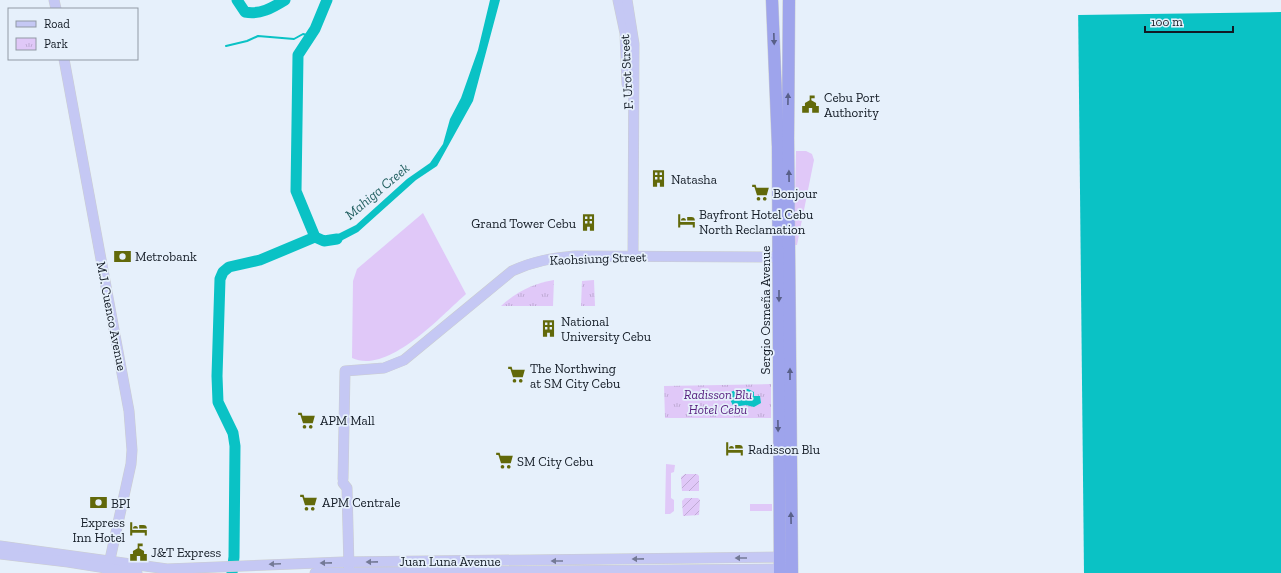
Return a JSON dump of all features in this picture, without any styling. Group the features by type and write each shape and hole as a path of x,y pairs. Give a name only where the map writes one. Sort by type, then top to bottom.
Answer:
{"highway":[{"name":"Sergio Osmeña Avenue","path":"772,0 778,143 785,257"},
{"name":"Sergio Osmeña Avenue","path":"786,567 785,257 789,0"}],"main road":[{"name":"F. Urot Street","path":"618,0 630,44"},
{"name":"F. Urot Street","path":"627,0 633,143 633,256"},
{"name":"M.J. Cuenco Avenue","path":"64,60 109,299 129,417 132,450 131,464 108,567"},
{"name":"Kaohsiung Street","path":"343,479 345,372 384,368 404,360 512,271 530,263 545,259 575,256 785,257"},
{"path":"344,483 347,488 346,567 341,494 344,483"},
{"path":"0,546 136,573"},
{"path":"0,554 108,567"},
{"name":"Juan Luna Avenue","path":"108,567 167,569 221,566 310,568 786,567"},
{"name":"Juan Luna Avenue","path":"315,573 346,567"}],"green space":[{"path":"796,151 806,151 812,154 814,160 797,245 794,245"},
{"path":"423,213 466,294 413,341 397,351 381,358 366,361 352,358 353,281 357,269"},
{"path":"554,280 553,306 501,306 513,296 526,289 539,283"},
{"path":"594,280 595,306 581,306 582,281"},
{"name":"Radisson Blu Hotel Cebu","path":"771,384 771,418 665,418 664,386"},
{"path":"666,464 675,465 674,472 671,473 671,498 674,500 674,511 670,514 665,514"},
{"path":"685,474 697,474 699,476 699,491 682,491 681,477"},
{"path":"685,498 698,498 700,500 699,515 683,516 682,501"},
{"path":"750,504 772,504 772,511 750,511"}],"water":[{"path":"490,0 500,0 473,101 437,166 416,180 358,232 337,243 324,241 356,225 407,179 430,163 443,144 450,119 461,98 478,50"},
{"path":"1078,0 1281,0 1281,573 1084,573"},
{"path":"748,389 754,392 754,396 760,396 761,403 754,407 746,405 734,407 730,397 731,392"}],"pier":[{"path":"1078,0 1281,0 1281,12 1078,15"}],"waterway":[{"name":"Mahiga Creek","path":"237,0 245,12 250,13 261,12 285,0"},
{"name":"Mahiga Creek","path":"327,0 315,29 298,55 296,191 315,237 324,241 337,239"},
{"path":"226,46 247,41 258,36 294,39 303,34 311,36"},
{"path":"232,573 234,557 235,446 233,433 218,402 217,376 220,279 223,272 229,267 260,260 315,237"}],"place":[{"name":"Cebu Port Authority","path":"811,104"},
{"name":"Natasha","path":"658,179"},
{"name":"Bonjour","path":"760,193"},
{"name":"Bayfront Hotel Cebu North Reclamation","path":"686,221"},
{"name":"Grand Tower Cebu","path":"589,223"},
{"name":"Metrobank","path":"122,256"},
{"name":"National University Cebu","path":"548,328"},
{"name":"The Northwing at SM City Cebu","path":"517,375"},
{"name":"APM Mall","path":"307,420"},
{"name":"Radisson Blu","path":"735,449"},
{"name":"SM City Cebu","path":"504,461"},
{"name":"APM Centrale","path":"309,502"},
{"name":"BPI","path":"98,503"},
{"name":"Express Inn Hotel","path":"138,529"},
{"name":"J&T Express","path":"138,552"}]}
